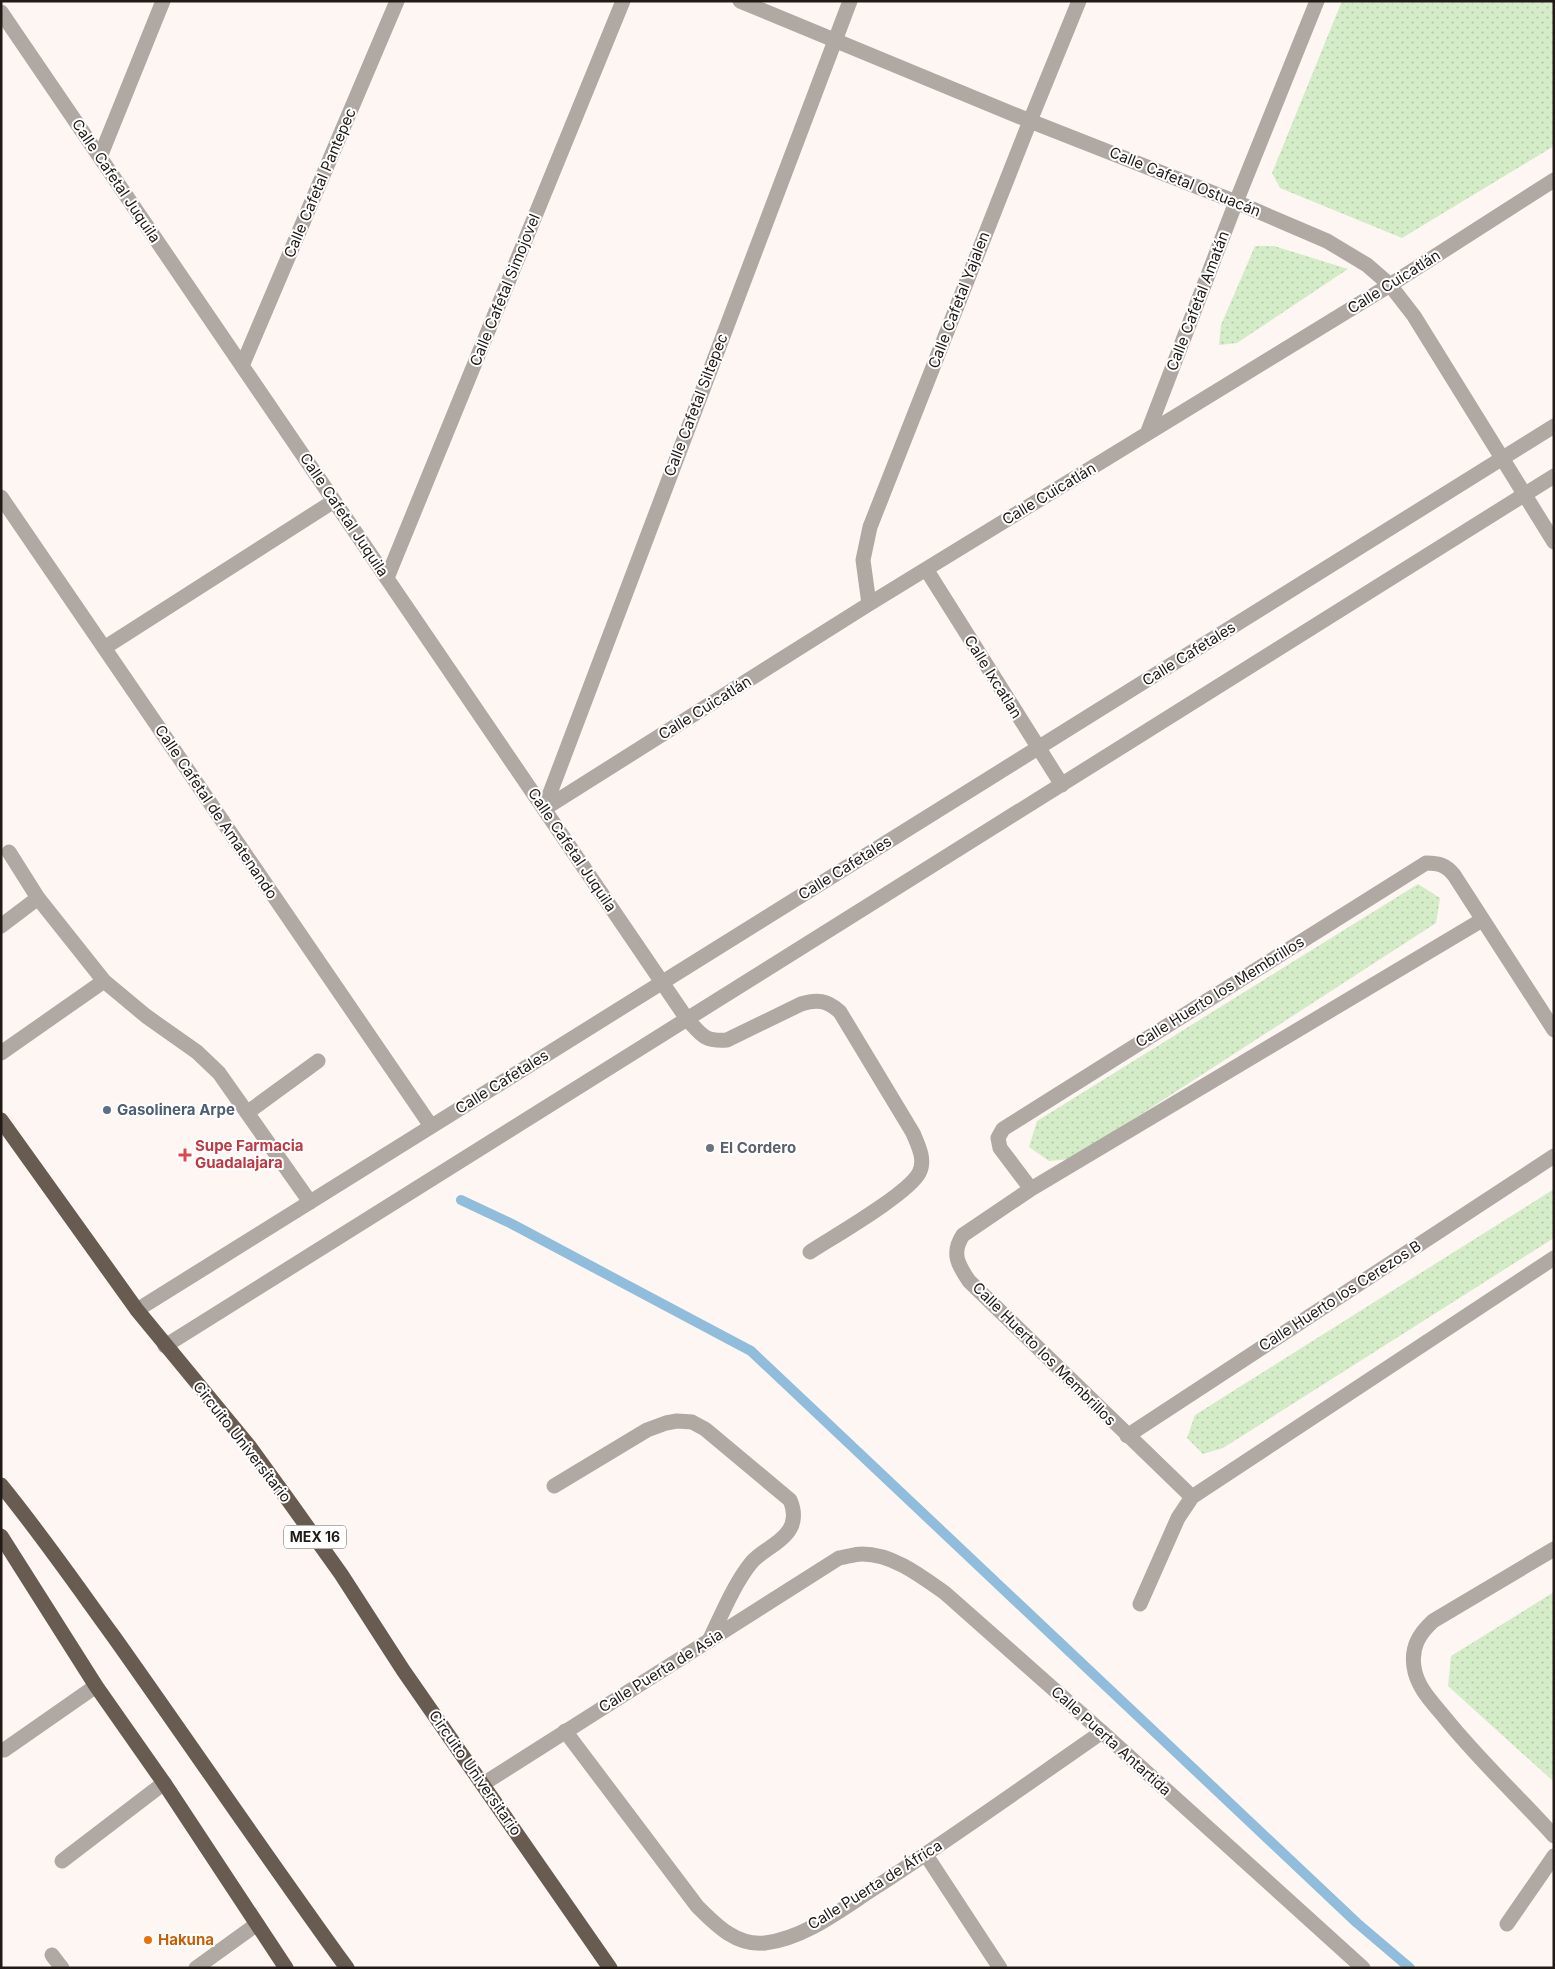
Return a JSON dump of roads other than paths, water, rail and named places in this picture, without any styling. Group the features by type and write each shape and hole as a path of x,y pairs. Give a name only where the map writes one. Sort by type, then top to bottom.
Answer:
{"highway":[{"name":"Circuito Universitario","path":"1,1120 137,1310 249,1446 291,1504 341,1574 404,1670 610,1968"},
{"path":"1,1485 26,1515 168,1713 261,1849 348,1968"},
{"path":"1,1536 96,1686 164,1783 286,1968"}],"street":[{"path":"100,157 163,1"},
{"name":"Calle Cafetal Pantepec","path":"242,366 397,1"},
{"name":"Calle Cafetal Simojovel","path":"387,578 623,1"},
{"name":"Calle Cafetal Ostuacán","path":"740,1 1030,121 1327,240 1368,266 1390,285 1414,316 1554,542"},
{"name":"Calle Cafetal Siltepec","path":"544,809 850,1"},
{"name":"Calle Cafetal Yajalen","path":"869,604 863,560 870,527 1079,1"},
{"name":"Calle Cafetal Amatán","path":"1147,434 1236,202 1317,1"},
{"name":"Calle Cafetal Juquila","path":"1,12 687,1019 704,1037 716,1041 727,1040 801,1004 812,1001 822,1001 832,1005 840,1012 913,1133 920,1149 922,1162 919,1173 914,1180 897,1195 810,1252"},
{"name":"Calle Cuicatlán","path":"544,809 869,604 1390,285 1554,180"},
{"name":"Calle Cafetales","path":"137,1310 1554,426"},
{"path":"166,1346 1554,476"},
{"name":"Calle Cafetal de Amatenando","path":"1,498 431,1126"},
{"path":"104,648 334,501"},
{"name":"Calle Ixcatlan","path":"926,569 1062,785"},
{"path":"9,852 38,898 104,981 146,1016 197,1052 220,1073 310,1202"},
{"name":"Calle Huerto los Membrillos","path":"1031,1190 1000,1148 998,1138 1003,1129 1426,863 1437,863 1447,867 1454,875 1554,1030"},
{"path":"1,926 38,898"},
{"name":"Calle Huerto los Membrillos","path":"1192,1497 969,1281 960,1269 957,1257 957,1244 963,1235 1031,1190 1482,920"},
{"path":"1,1053 104,981"},
{"path":"248,1112 318,1060"},
{"name":"Calle Huerto los Cerezos B","path":"1127,1436 1554,1156"},
{"path":"1140,1604 1178,1518 1192,1497 1554,1258"},
{"path":"554,1486 647,1430 677,1421 692,1422 706,1430 790,1500 794,1508 792,1524 787,1534 752,1561 739,1582 709,1641"},
{"path":"1554,1549 1433,1621 1421,1632 1415,1642 1414,1668 1423,1691 1472,1751 1554,1836"},
{"name":"Calle Puerta Antartida","path":"839,1558 862,1554 881,1556 922,1576 945,1592 1363,1968"},
{"name":"Calle Puerta de Asia","path":"483,1784 839,1558"},
{"path":"4,1750 96,1686"},
{"name":"Calle Puerta de África","path":"565,1731 697,1906 720,1928 742,1941 764,1943 790,1936 817,1924 926,1855 1102,1732"},
{"path":"62,1861 164,1783"},
{"path":"926,1855 1000,1968"},
{"path":"1507,1924 1554,1856"},
{"path":"196,1968 257,1924"},
{"path":"52,1954 62,1968"}],"waterway":[{"path":"461,1200 512,1224 751,1351 1357,1923 1410,1968"}],"place":[{"name":"Gasolinera Arpe","path":"107,1110"},
{"name":"El Cordero","path":"710,1148"},
{"name":"Supe Farmacia Guadalajara","path":"185,1155"},
{"name":"Hakuna","path":"148,1940"}]}
